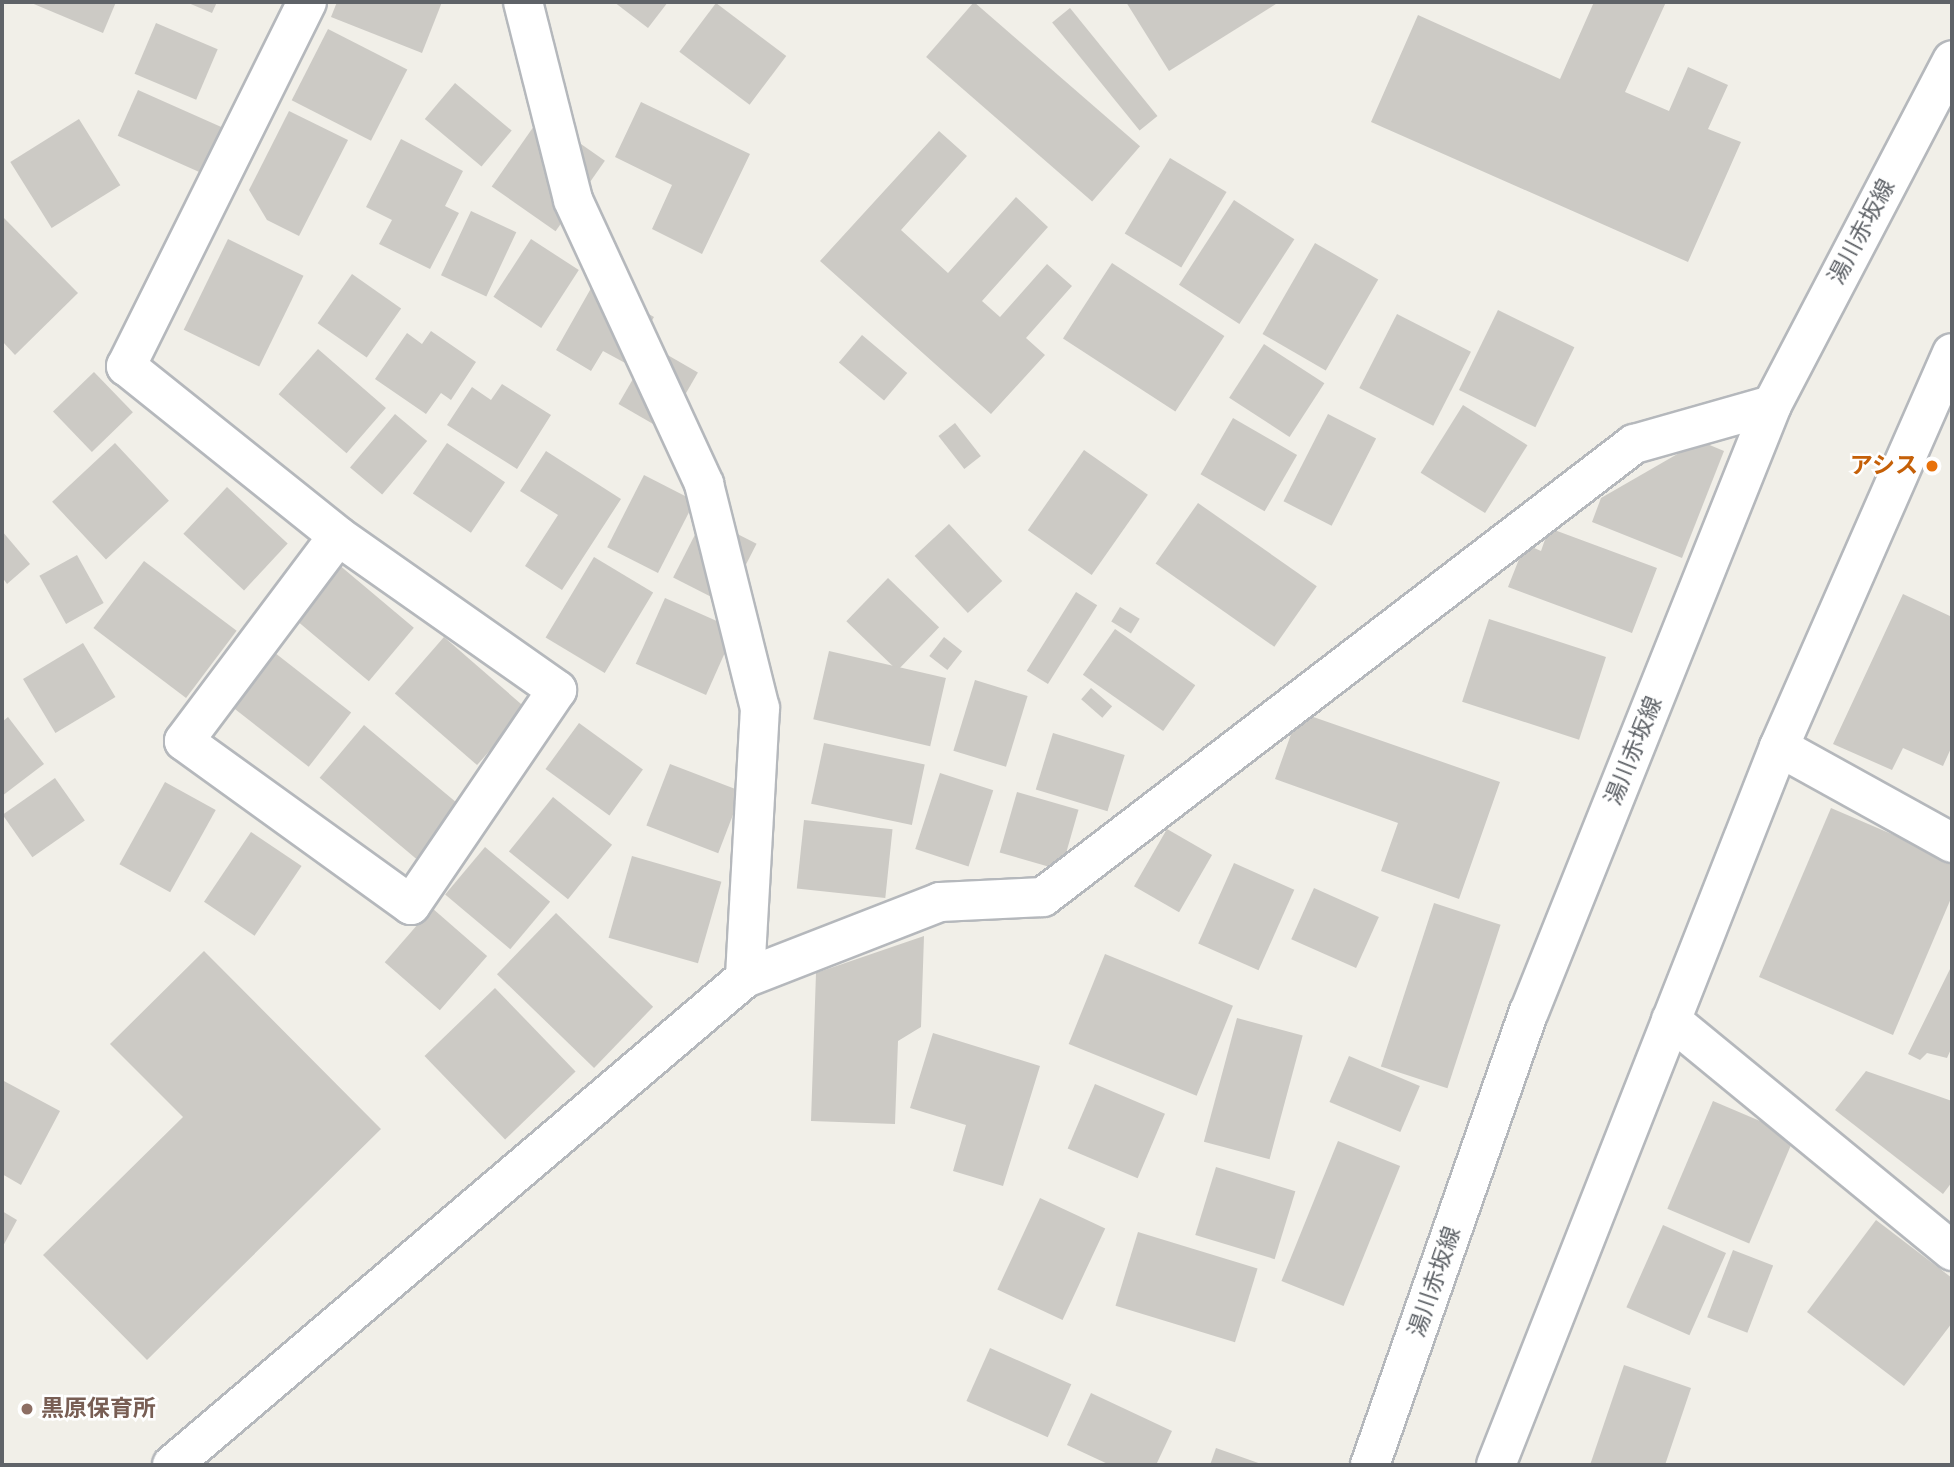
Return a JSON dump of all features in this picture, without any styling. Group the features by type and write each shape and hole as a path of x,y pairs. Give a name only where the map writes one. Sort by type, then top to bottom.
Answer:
{"street":[{"path":"307,2 126,366 338,536 557,690 411,905 184,741 338,536"},
{"path":"523,2 573,200 704,484 760,708 745,978"},
{"name":"湯川赤坂線","path":"1370,1465 1529,1012 1772,405 1952,60"},
{"path":"1496,1465 1779,747 1952,353"},
{"path":"172,1465 745,978 940,902 1043,897 1634,444 1772,405"},
{"path":"1779,747 1952,843"},
{"path":"1671,1020 1952,1251"}],"building":[{"path":"29,2 116,2 103,33"},
{"path":"186,2 217,2 212,13"},
{"path":"337,2 442,2 422,53 331,17"},
{"path":"614,2 668,2 648,28"},
{"path":"974,2 1140,146 1092,201 926,57"},
{"path":"1126,2 1279,2 1169,71"},
{"path":"1594,2 1666,2 1625,92 1669,111 1688,67 1728,85 1708,129 1741,142 1688,262 1371,122 1418,15 1560,79"},
{"path":"716,3 786,56 750,105 679,52"},
{"path":"1070,8 1157,116 1140,130 1052,22"},
{"path":"156,23 218,49 196,100 135,74"},
{"path":"328,29 407,69 371,141 292,100"},
{"path":"455,83 512,131 481,167 425,119"},
{"path":"138,90 223,128 203,174 118,136"},
{"path":"641,102 750,154 702,254 652,229 672,185 615,157"},
{"path":"289,111 348,140 299,236 267,220 249,190"},
{"path":"541,116 605,161 556,231 492,186"},
{"path":"79,119 120,185 52,228 10,162"},
{"path":"939,131 967,156 901,230 948,273 1016,197 1048,227 982,301 1000,317 1047,264 1072,286 1026,338 1045,355 991,414 820,261"},
{"path":"401,139 463,171 445,206 459,213 430,269 379,244 392,220 366,207"},
{"path":"1170,158 1227,192 1181,267 1125,233"},
{"path":"1234,200 1294,239 1239,324 1179,285"},
{"path":"471,211 516,232 486,296 441,275"},
{"path":"2,216 78,293 15,355 2,341"},
{"path":"228,239 303,276 259,367 184,330"},
{"path":"531,239 579,270 541,328 493,297"},
{"path":"1315,243 1378,280 1326,370 1262,334"},
{"path":"1112,263 1224,336 1175,411 1063,338"},
{"path":"352,274 401,308 367,358 318,323"},
{"path":"594,283 654,317 627,364 603,351 591,371 556,350"},
{"path":"1498,310 1574,347 1535,427 1459,390"},
{"path":"1397,314 1471,352 1433,426 1359,388"},
{"path":"431,331 476,362 451,400 441,393 426,414 375,379 407,333 422,344"},
{"path":"862,335 907,373 884,401 839,363"},
{"path":"1264,344 1324,383 1290,437 1229,398"},
{"path":"652,346 698,373 664,431 618,404"},
{"path":"318,349 386,408 347,453 279,394"},
{"path":"94,372 133,412 92,452 53,412"},
{"path":"502,384 551,415 517,469 447,425 472,387 491,400"},
{"path":"1463,405 1527,445 1485,513 1421,473"},
{"path":"395,414 427,441 382,495 350,468"},
{"path":"1328,414 1376,439 1332,526 1284,501"},
{"path":"1233,418 1297,455 1265,511 1200,474"},
{"path":"955,423 981,456 964,469 938,436"},
{"path":"1700,441 1724,451 1682,558 1592,522 1601,498"},
{"path":"115,443 169,501 106,559 52,502"},
{"path":"447,443 505,482 471,533 413,494"},
{"path":"1084,450 1148,495 1092,575 1028,530"},
{"path":"546,451 621,499 562,590 525,566 558,515 520,491"},
{"path":"644,475 695,501 658,573 607,547"},
{"path":"227,487 288,544 244,590 183,534"},
{"path":"1198,503 1317,586 1274,647 1156,564"},
{"path":"704,517 757,544 726,604 673,578"},
{"path":"949,524 1002,581 968,613 915,556"},
{"path":"1549,528 1657,568 1632,633 1508,587 1525,544 1541,551"},
{"path":"2,531 30,564 7,584 2,577"},
{"path":"77,555 104,603 66,624 39,576"},
{"path":"594,557 653,593 605,673 546,638"},
{"path":"144,561 237,631 186,698 93,628"},
{"path":"338,564 414,628 369,681 293,618"},
{"path":"888,578 939,627 897,670 846,621"},
{"path":"1076,592 1097,605 1048,684 1027,671"},
{"path":"1903,594 1952,617 1952,746 1943,766 1903,748 1892,770 1833,744"},
{"path":"665,598 735,629 706,695 636,664"},
{"path":"1120,607 1140,619 1131,633 1111,622"},
{"path":"1489,619 1606,657 1579,740 1462,702"},
{"path":"1115,629 1195,685 1163,731 1083,675"},
{"path":"444,637 526,709 477,765 395,694"},
{"path":"944,637 962,651 947,670 929,656"},
{"path":"83,643 115,697 55,733 23,679"},
{"path":"270,649 351,712 309,767 228,703"},
{"path":"829,651 946,678 930,746 813,719"},
{"path":"975,680 1028,696 1006,767 953,751"},
{"path":"1091,688 1112,706 1102,718 1081,699"},
{"path":"1299,712 1500,782 1459,899 1381,871 1398,823 1275,779"},
{"path":"8,717 44,764 2,796 2,722"},
{"path":"579,723 643,769 609,816 545,769"},
{"path":"364,725 461,806 416,859 320,778"},
{"path":"1053,733 1125,755 1107,811 1036,789"},
{"path":"824,743 925,764 912,825 811,804"},
{"path":"670,764 742,792 718,853 646,826"},
{"path":"940,773 993,790 969,866 915,849"},
{"path":"55,778 85,821 32,857 3,815"},
{"path":"165,782 216,810 170,892 119,864"},
{"path":"1017,792 1079,810 1061,870 1000,853"},
{"path":"553,797 612,845 568,899 509,851"},
{"path":"1831,808 1952,860 1952,896 1893,1035 1759,977"},
{"path":"804,820 893,829 885,898 797,889"},
{"path":"1167,829 1212,855 1179,912 1134,886"},
{"path":"251,832 302,866 255,936 204,902"},
{"path":"485,847 550,902 510,949 445,894"},
{"path":"632,856 721,882 698,963 609,938"},
{"path":"1234,863 1294,890 1259,970 1198,943"},
{"path":"1314,888 1379,917 1356,968 1291,939"},
{"path":"1434,903 1501,925 1447,1088 1381,1067"},
{"path":"432,908 487,956 440,1010 385,962"},
{"path":"556,913 653,1007 594,1068 497,974"},
{"path":"924,936 921,1027 898,1041 895,1124 811,1121 816,973"},
{"path":"204,951 381,1129 147,1360 43,1255 183,1117 110,1044"},
{"path":"1105,954 1233,1006 1197,1096 1069,1044"},
{"path":"1952,965 1952,1047 1947,1058 1927,1053 1920,1060 1908,1054"},
{"path":"495,988 576,1071 505,1140 425,1056"},
{"path":"1237,1018 1303,1036 1270,1159 1204,1142"},
{"path":"933,1033 1040,1066 1003,1186 953,1171 966,1125 910,1108"},
{"path":"1349,1056 1420,1086 1400,1132 1329,1102"},
{"path":"1866,1071 1952,1101 1952,1182 1943,1194 1835,1110"},
{"path":"2,1080 60,1111 21,1185 2,1174"},
{"path":"1095,1084 1165,1114 1138,1178 1068,1148"},
{"path":"1713,1101 1795,1136 1749,1243 1667,1209"},
{"path":"1338,1141 1400,1166 1344,1306 1281,1281"},
{"path":"1216,1167 1295,1191 1275,1259 1195,1235"},
{"path":"1040,1198 1105,1228 1063,1320 997,1290"},
{"path":"2,1211 17,1220 2,1248"},
{"path":"1876,1220 1952,1278 1952,1323 1904,1386 1807,1312"},
{"path":"1663,1225 1726,1253 1689,1335 1626,1307"},
{"path":"1138,1232 1258,1269 1235,1342 1115,1306"},
{"path":"1733,1250 1773,1265 1747,1333 1707,1317"},
{"path":"990,1348 1071,1384 1048,1437 966,1401"},
{"path":"1624,1365 1691,1388 1665,1465 1590,1465"},
{"path":"1091,1393 1172,1431 1156,1465 1110,1465 1067,1445"},
{"path":"1216,1448 1264,1465 1210,1465"}],"place":[{"name":"アシス","path":"1932,466"},
{"name":"黒原保育所","path":"27,1409"}]}
